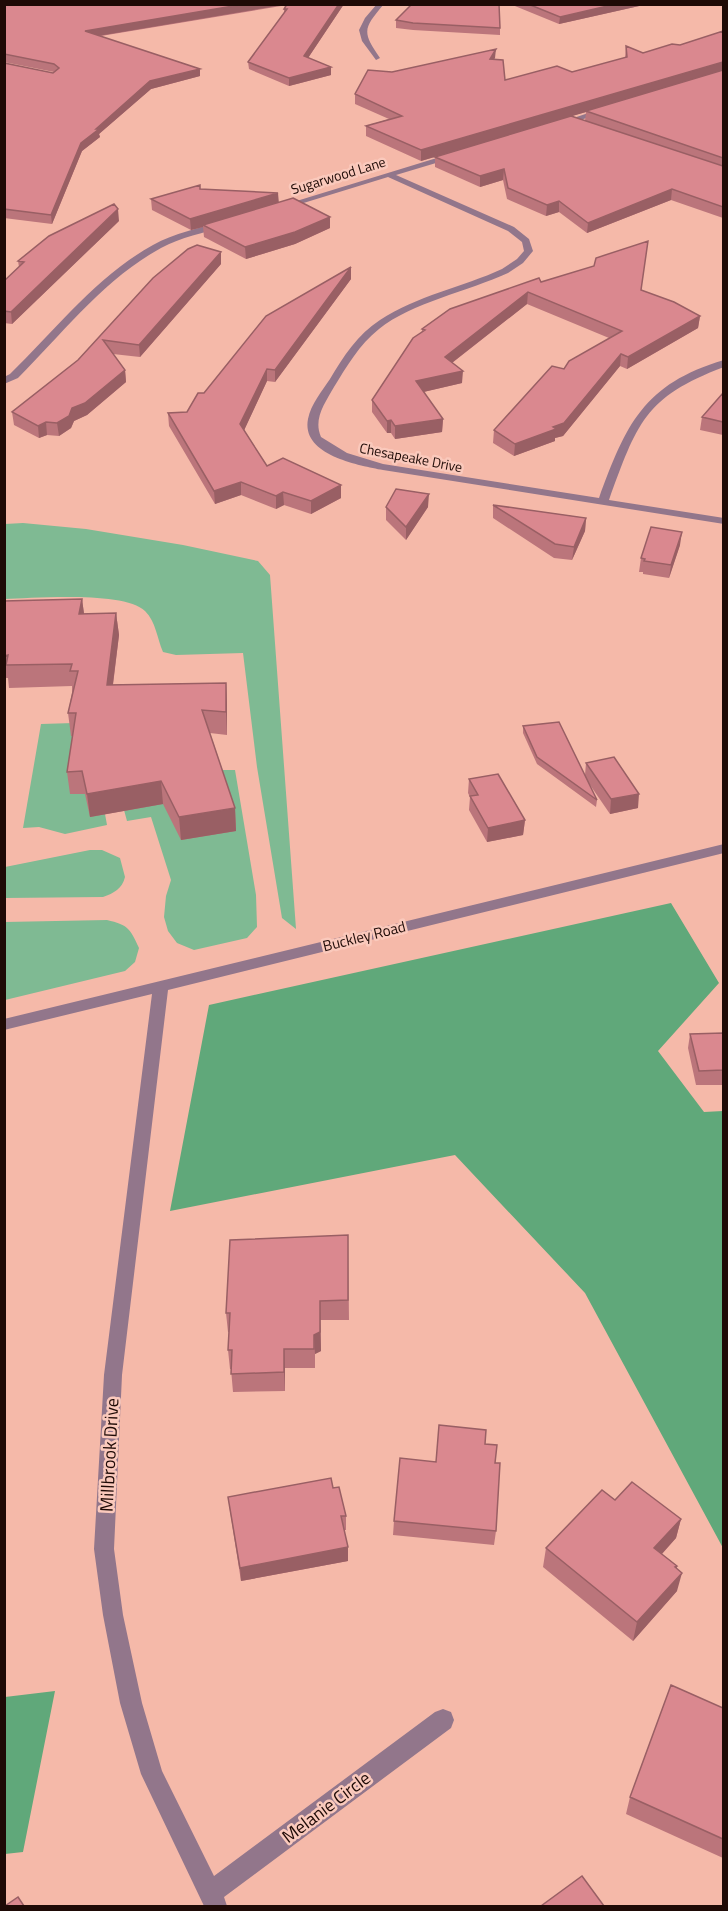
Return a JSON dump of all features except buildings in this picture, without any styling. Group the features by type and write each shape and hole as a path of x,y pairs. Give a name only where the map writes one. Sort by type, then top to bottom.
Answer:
{"street":[{"path":"376,58 363,40 360,31 363,23 381,4"},
{"path":"547,128 614,108"},
{"path":"570,121 590,128"},
{"name":"Sugarwood Lane","path":"275,208 468,151"},
{"name":"Chesapeake Drive","path":"388,174 511,230 526,241 529,251 523,261 497,275 417,304 385,320 365,335 345,362 312,418 314,435 325,447 352,460 408,472 723,521"},
{"path":"4,381 14,376 111,278 129,264 159,245 230,222"},
{"path":"603,502 638,417 662,391 696,373 723,363"},
{"name":"Buckley Road","path":"4,1024 723,848"},
{"name":"Millbrook Drive","path":"160,986 113,1375 104,1549 113,1615 128,1692 152,1774 213,1900"},
{"name":"Melanie Circle","path":"213,1900 443,1720"}],"green space":[{"path":"23,523 86,529 183,545 258,561 270,575 296,929 282,918 257,767 243,653 176,655 163,652 149,615 134,605 119,601 78,597 5,599 5,524"},
{"path":"74,723 79,735 70,794 85,794 105,814 107,825 65,834 39,827 23,828 41,724"},
{"path":"215,770 235,770 256,895 257,927 247,938 194,950 177,943 168,931 164,917 166,896 171,880 151,817 127,821 124,810"},
{"path":"90,850 102,850 120,858 125,877 120,888 103,897 5,898 5,867"},
{"path":"671,903 719,983 658,1051 704,1112 723,1111 723,1548 585,1293 455,1155 170,1211 209,1005"},
{"path":"107,920 127,928 139,948 135,962 125,971 5,1000 5,922"},
{"path":"55,1691 23,1852 5,1854 5,1697"}]}
